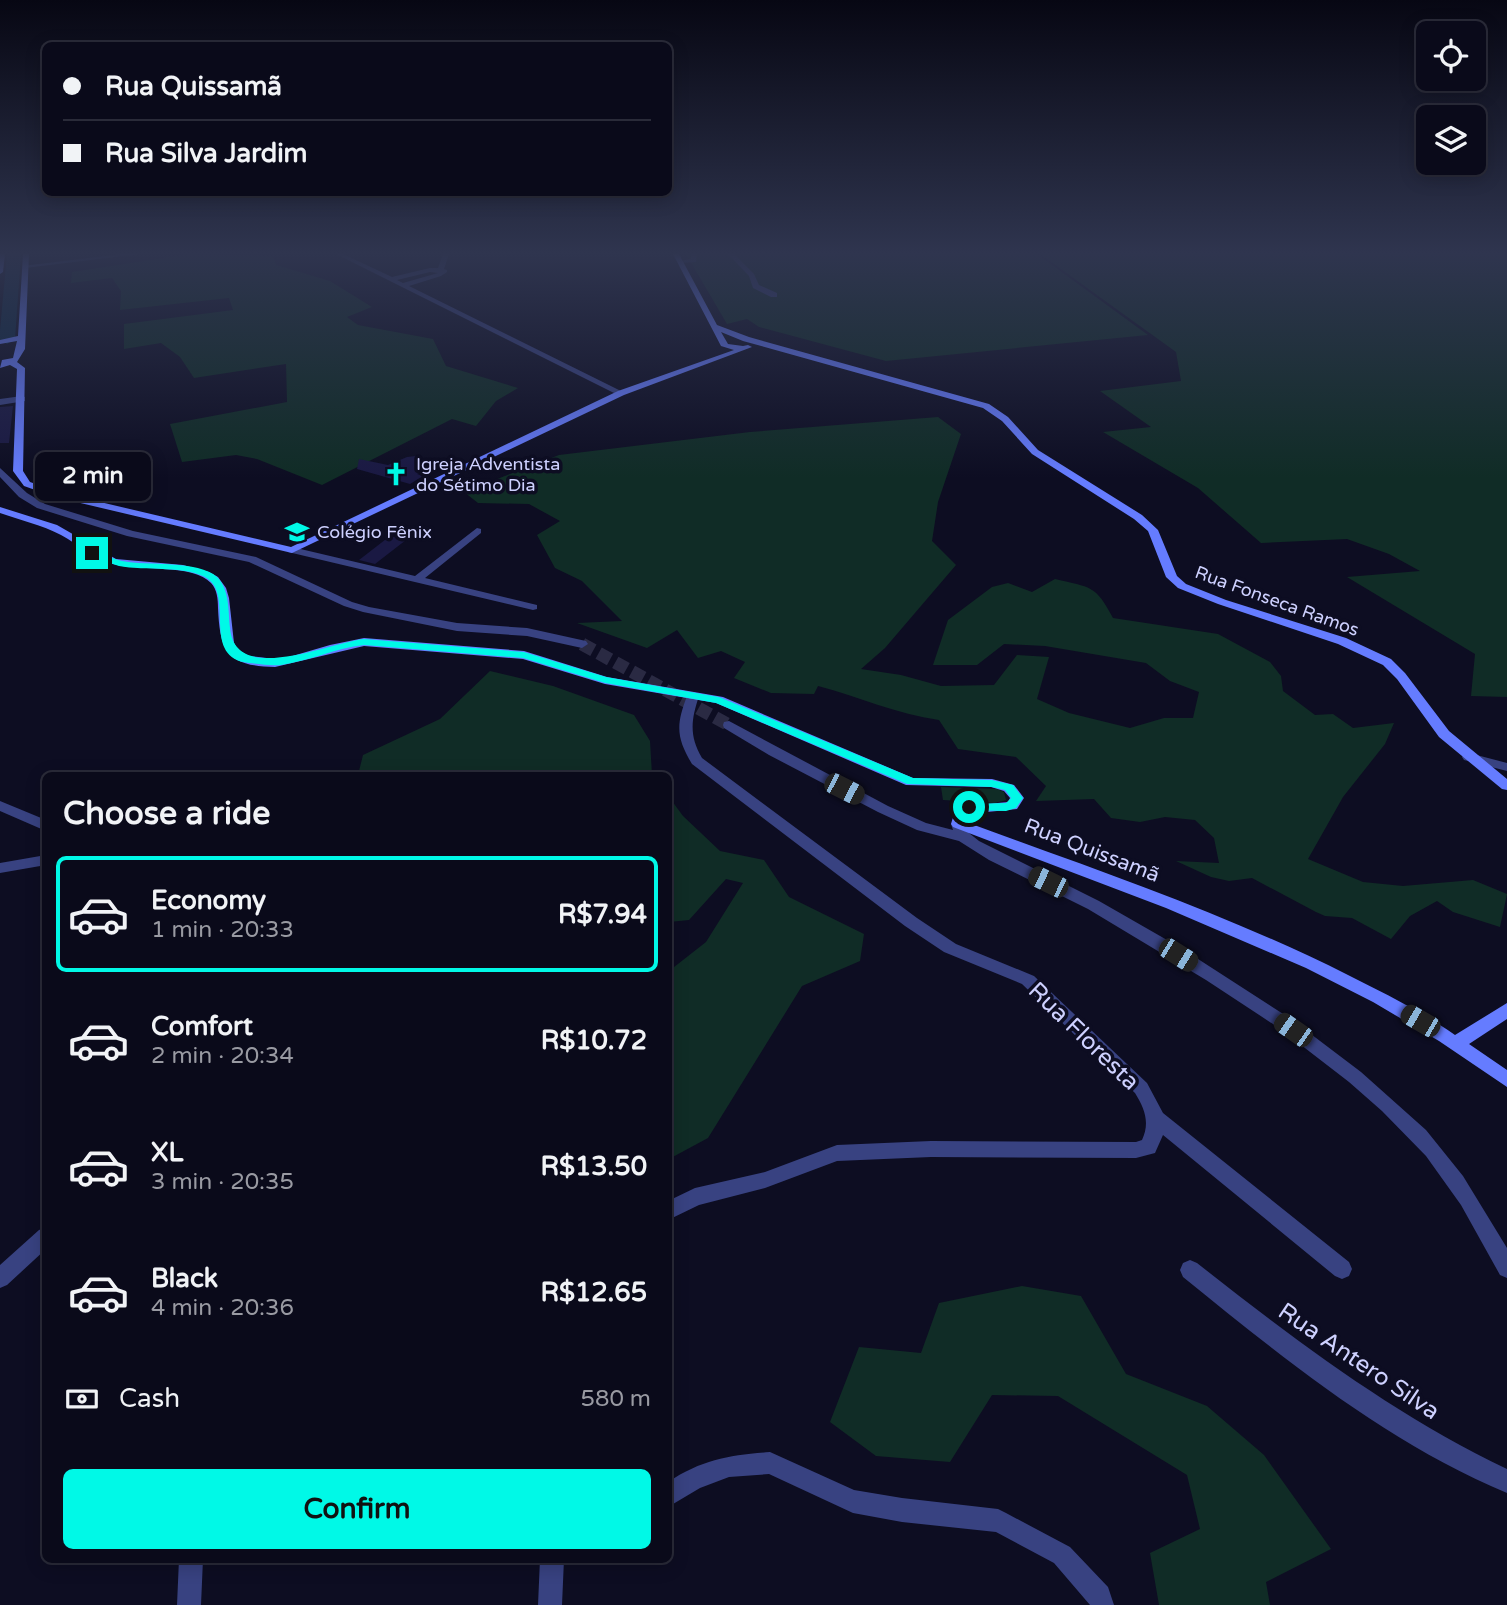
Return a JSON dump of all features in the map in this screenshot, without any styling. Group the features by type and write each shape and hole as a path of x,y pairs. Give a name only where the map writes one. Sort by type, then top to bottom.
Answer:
{"street":[{"path":"4,363 20,355 22,329"},
{"path":"492,329 621,393"},
{"path":"716,329 724,344 731,348 747,343"},
{"path":"720,329 747,343"},
{"path":"0,343 22,341"},
{"path":"292,550 621,393 747,343"},
{"name":"Rua Fonseca Ramos","path":"747,343 777,347 986,406 1005,419 1035,452 1146,524 1160,542 1172,577 1182,586 1222,602 1342,641 1387,662 1401,676 1444,734 1507,786"},
{"path":"714,358 724,344"},
{"path":"4,363 21,368 19,471 27,484 59,495 533,607"},
{"path":"0,402 22,399"},
{"path":"0,471 23,495 41,506 131,534 252,559 348,604 367,610 457,627 527,632 582,644"},
{"path":"0,510 70,536 92,553 109,561 192,570 212,578 222,592 226,641 232,651 246,660 293,660 355,643 471,649 524,655 605,680 693,696"},
{"path":"416,580 477,531"},
{"name":"Rua Quissamã","path":"693,696 719,700 742,708 911,782 992,783 1009,788 1015,793 1016,803 1012,806 961,810 961,830 1220,923 1382,999 1458,1042 1507,1080"},
{"name":"Rua Floresta","path":"693,696 683,722 686,743 697,761 940,942 1028,980 1141,1088 1152,1104 1157,1119"},
{"path":"730,725 774,752 902,818 922,827 961,830 1003,861 1070,892 1240,993 1382,1100 1421,1137 1491,1237 1507,1268"},
{"path":"1469,757 1507,767"},
{"path":"0,806 42,824"},
{"path":"0,868 42,861"},
{"path":"1458,1042 1507,1010"},
{"path":"672,1209 695,1197 765,1180 837,1153 931,1149 1136,1150 1148,1147 1155,1136 1157,1119"},
{"path":"1157,1119 1342,1269"},
{"path":"0,1278 42,1240"},
{"name":"Rua Antero Silva","path":"1191,1270 1290,1350 1445,1451 1507,1481"},
{"path":"672,1493 693,1479 729,1466 770,1464 853,1502 998,1521 1062,1555 1099,1596 1102,1605"},
{"path":"189,1605 191,1563"},
{"path":"550,1605 552,1563"}],"green space":[{"path":"124,329 379,329 433,339 446,366 518,388 496,401 476,426 452,419 322,485 257,459 236,455 182,462 170,424 287,402 286,364 194,378 180,357 161,343 124,349"},
{"path":"766,329 1140,329 1148,335 886,361"},
{"path":"1144,329 1507,329 1507,697 1471,696 1475,654 1347,577 1420,571 1389,554 1347,539 1261,543 1198,488 1103,432 1151,427 1100,391 1181,381 1176,352"},
{"path":"938,417 961,434 938,502 932,541 956,565 885,648 861,669 901,675 941,686 994,685 1017,655 1049,657 1037,699 1069,713 1130,728 1164,718 1193,718 1199,692 1170,681 1146,663 1045,646 1004,644 977,665 933,665 948,620 992,587 1008,583 1032,592 1055,579 1091,589 1113,618 1218,634 1270,662 1281,676 1283,691 1315,715 1333,714 1353,728 1394,723 1385,744 1343,797 1308,859 1363,882 1403,886 1473,880 1507,894 1500,927 1453,912 1437,901 1410,916 1391,939 1352,918 1325,916 1252,878 1229,881 1211,877 1176,861 1219,863 1214,838 1195,820 1165,817 1140,822 1111,818 1094,799 1036,801 1046,786 1016,757 958,749 939,720 893,710 818,686 814,694 771,693 734,678 745,662 721,651 698,658 677,630 647,648 577,623 622,621 582,581 555,568 537,535 560,521 529,504 478,503 464,492 559,455 750,432"},
{"path":"490,671 553,686 634,715 650,741 652,772 359,772 363,755 440,719"},
{"path":"941,787 997,789 1004,792 1006,800 995,803 943,800"},
{"path":"672,801 683,816 720,851 764,860 789,897 864,934 860,961 802,986 708,1138 672,1157 672,969 706,942 743,883 726,879 689,920 672,922"},
{"path":"1022,1286 1081,1296 1126,1374 1207,1406 1264,1455 1331,1549 1266,1582 1270,1605 1159,1605 1150,1553 1200,1529 1187,1475 1058,1396 992,1395 950,1462 876,1456 830,1422 859,1347 921,1353 939,1303"}],"building":[{"path":"13,406 9,443 0,443 0,407"},
{"path":"416,456 437,465 417,474 423,476 410,484 357,469 359,459 388,465"},
{"path":"390,536 406,540 375,564 359,560"}],"waterway":[{"path":"7,339 8,329"}],"tunnel":[{"path":"582,644 729,725"}],"place":[{"name":"Igreja Adventista do Sétimo Dia","path":"396,474"},
{"name":"Colégio Fênix","path":"297,532"}],"route":[{"path":"92,553 120,563 192,570 212,578 219,584 222,592 226,641 232,651 246,660 281,662 345,644 364,642 524,655 605,680 719,700 911,782 999,784 1009,788 1017,798 1012,806 969,807"}]}
